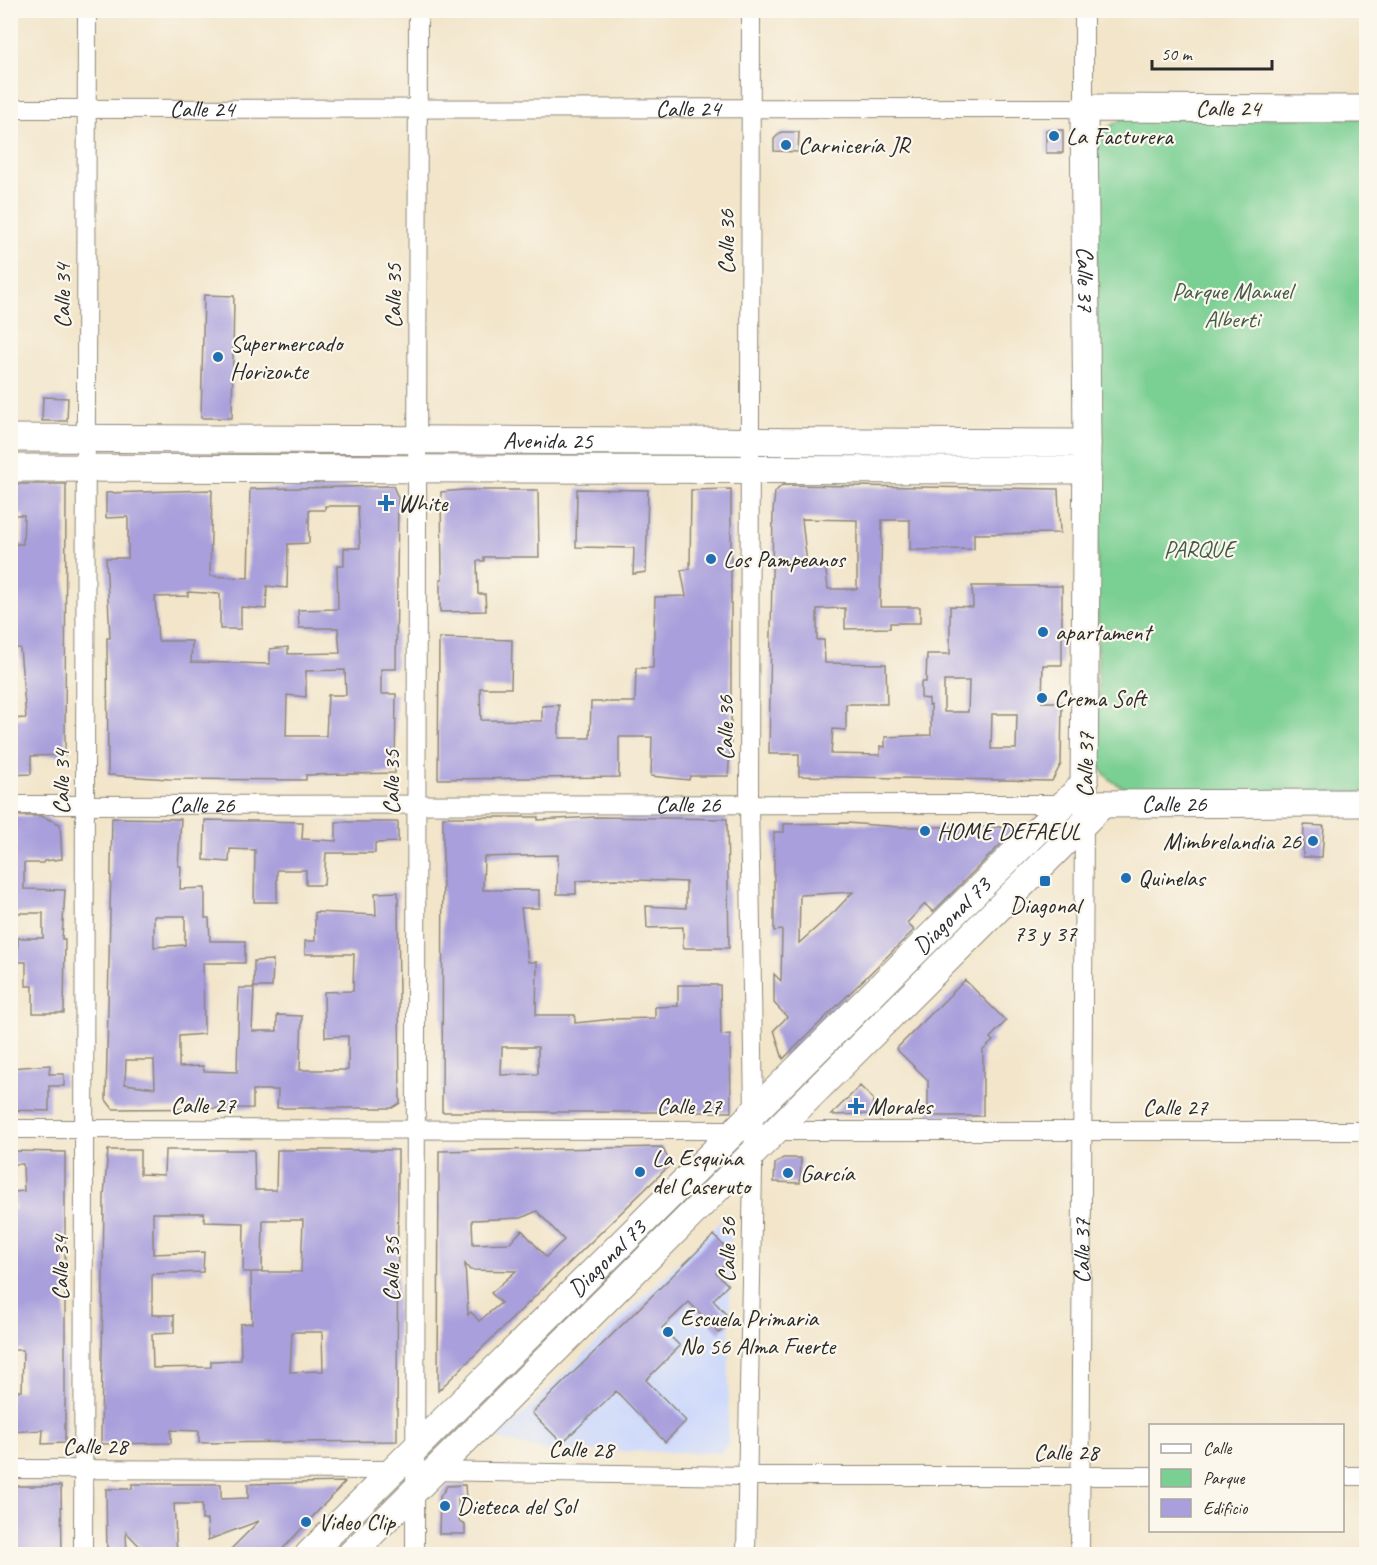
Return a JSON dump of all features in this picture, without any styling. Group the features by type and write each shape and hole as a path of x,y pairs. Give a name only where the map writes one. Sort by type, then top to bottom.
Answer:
{"main road":[{"name":"Calle 24","path":"1084,108 1366,109"},
{"name":"Calle 37","path":"1084,108 1087,443 1084,804"},
{"name":"Avenida 25","path":"10,438 1087,443"},
{"name":"Avenida 25","path":"10,468 416,471 750,468 1087,470"},
{"name":"Calle 26","path":"1084,804 1366,803"},
{"name":"Diagonal 73","path":"309,1554 415,1470 1084,804"},
{"name":"Diagonal 73","path":"351,1554 415,1470"}],"street":[{"name":"Calle 34","path":"83,1554 87,10"},
{"name":"Calle 35","path":"415,1554 414,1130 418,10"},
{"name":"Calle 36","path":"746,1554 754,1132 749,804 751,10"},
{"name":"Calle 37","path":"1084,10 1084,108"},
{"name":"Calle 24","path":"10,109 1084,108"},
{"name":"Calle 37","path":"1080,1554 1084,804"},
{"name":"Calle 26","path":"10,805 1084,804"},
{"name":"Calle 27","path":"10,1129 754,1132 1366,1131"},
{"name":"Calle 28","path":"10,1469 415,1470 747,1476 1149,1476"},
{"path":"1344,1476 1366,1476"}],"shaded area":[{"name":"Escuela Primaria No 56 Alma Fuerte","path":"724,1218 731,1224 728,1444 720,1453 543,1450 497,1439"}],"green space":[{"name":"Parque Manuel Alberti","path":"1123,118 1366,118 1366,792 1146,793 1117,784 1106,776 1098,762 1096,152 1103,131"}],"building":[{"name":"La Facturera","path":"1046,130 1063,130 1063,153 1046,153"},
{"name":"Carnicería JR","path":"781,132 799,132 798,152 774,151 774,139"},
{"name":"Supermercado Horizonte","path":"204,295 234,296 232,418 201,418"},
{"path":"43,397 68,398 67,421 42,421"},
{"path":"10,484 66,484 65,755 31,756 31,774 10,775 10,719 26,718 20,648 10,648 10,605 15,605 15,580 10,580 10,544 23,544 24,515 10,515"},
{"path":"782,485 1058,489 1060,533 974,534 974,549 910,550 910,520 882,520 880,607 920,607 920,623 890,623 890,628 845,629 845,608 817,609 817,640 824,640 825,663 886,664 887,704 846,704 846,730 833,729 831,754 880,755 880,746 885,747 885,737 931,735 931,705 929,705 929,699 921,698 921,682 926,682 927,654 950,654 950,606 973,607 972,586 1062,586 1062,665 1043,665 1042,702 1062,702 1061,764 1052,781 799,776 799,754 769,754 775,492","holes":["802,519 857,520 857,589 828,589 825,563 807,564","944,681 969,681 968,712 944,712","992,714 1017,714 1016,749 991,749"]},
{"path":"393,486 398,498 396,669 381,669 381,694 396,694 395,773 306,775 306,780 169,779 108,775 107,638 110,638 106,558 128,558 128,517 106,518 106,493 212,490 210,576 248,578 250,489","holes":["325,506 358,506 360,548 344,548 344,566 337,566 338,609 298,610 299,628 338,628 340,653 288,654 288,647 270,649 270,664 191,662 192,641 158,641 155,597 188,596 188,592 220,594 220,629 241,629 241,607 266,609 267,586 287,588 288,544 309,543 309,510 325,510","345,670 346,695 328,695 326,736 286,736 287,695 306,697 306,671"]},
{"path":"577,489 648,490 646,572 633,574 634,548 576,547"},
{"path":"731,489 731,742 728,776 690,776 689,780 651,776 652,737 619,737 619,777 438,779 439,638 512,640 511,688 480,688 481,720 542,721 542,706 559,705 559,738 590,738 591,702 635,702 636,668 653,668 655,597 686,596 681,570 690,569 691,490"},
{"path":"538,490 539,557 484,557 484,561 477,561 478,594 485,594 486,611 440,612 441,492"},
{"path":"10,816 41,816 60,824 62,859 43,863 24,863 24,889 65,890 62,939 65,939 64,1013 33,1013 33,986 26,986 26,962 17,962 18,938 43,938 43,913 10,913"},
{"path":"443,817 538,817 538,820 596,817 727,819 729,948 683,948 683,927 647,928 646,906 686,908 686,882 615,879 576,881 576,894 557,894 558,855 484,857 483,890 539,890 539,908 521,908 528,962 537,962 536,1015 575,1015 575,1023 655,1018 655,1007 678,1006 678,985 720,985 721,1035 730,1034 731,1112 442,1112","holes":["502,1047 538,1047 538,1074 501,1075"]},
{"path":"112,818 181,819 178,866 181,866 180,889 205,888 205,918 209,918 210,941 245,941 245,963 203,963 204,1034 179,1036 179,1067 203,1066 204,1071 237,1072 239,988 254,988 252,1031 277,1031 277,1015 302,1016 300,1070 348,1070 348,1036 325,1037 324,992 353,991 354,954 305,954 305,941 315,941 315,912 376,915 375,893 398,892 400,1103 392,1108 277,1108 278,1090 253,1090 253,1108 113,1109 106,1100","holes":["154,916 185,916 185,945 154,947","126,1060 154,1060 155,1088 125,1084"]},
{"path":"205,820 303,822 302,839 336,841 336,822 398,822 398,842 375,843 375,853 326,853 324,885 306,885 306,870 277,870 277,902 254,902 255,850 230,849 229,862 204,860"},
{"path":"847,823 898,827 1018,827 933,912 925,904 907,923 914,930 783,1059 774,1030 787,1017 774,1003 774,974 781,981 782,930 774,931 774,832 784,832 784,824","holes":["853,892 799,943 800,895"]},
{"name":"Mimbrelandia 26","path":"1304,825 1324,826 1322,857 1303,857"},
{"path":"273,960 272,987 254,987 254,961"},
{"path":"965,980 1006,1021 990,1038 993,1041 983,1050 983,1116 928,1116 928,1080 896,1049"},
{"path":"50,1065 49,1074 64,1074 64,1086 49,1086 49,1111 10,1110 10,1068"},
{"name":"Morales","path":"860,1086 873,1099 871,1114 831,1115"},
{"path":"662,1147 671,1164 438,1391 439,1151","holes":["537,1211 564,1240 546,1257 522,1230 510,1243 473,1244 472,1220 521,1218","465,1264 470,1270 516,1271 491,1293 501,1303 479,1321 471,1312 468,1315"]},
{"path":"108,1150 140,1150 140,1174 164,1175 165,1150 254,1150 255,1190 276,1190 277,1150 398,1150 397,1441 199,1443 199,1431 171,1430 171,1443 101,1444 104,1196","holes":["153,1213 204,1213 204,1222 244,1223 243,1272 251,1272 252,1323 240,1324 241,1360 211,1361 211,1367 153,1368 152,1334 174,1333 174,1315 152,1315 152,1274 203,1272 204,1252 153,1254","263,1220 303,1220 301,1272 262,1272","292,1332 322,1332 323,1371 290,1372"]},
{"path":"10,1151 65,1152 65,1443 42,1444 43,1430 10,1432 10,1391 22,1391 23,1350 10,1350 10,1209 15,1210 14,1192 24,1191 23,1164 10,1164"},
{"name":"García","path":"783,1158 801,1158 800,1183 774,1182 775,1164"},
{"path":"714,1235 733,1256 716,1273 728,1285 713,1300 732,1321 719,1333 689,1302 662,1328 680,1346 646,1380 686,1421 665,1442 616,1391 562,1443 532,1413"},
{"path":"345,1482 278,1554 226,1554 259,1521 208,1540 207,1520 202,1520 202,1504 174,1504 177,1554 147,1554 126,1532 127,1554 107,1554 106,1489 132,1489 132,1484 221,1484 221,1499 248,1498 248,1484"},
{"path":"465,1485 466,1499 458,1499 459,1521 465,1524 465,1534 439,1534 440,1497 447,1486"},
{"path":"10,1486 61,1486 62,1554 10,1554"}],"place":[{"name":"La Facturera","path":"1054,136"},
{"name":"Carnicería JR","path":"786,145"},
{"name":"Supermercado Horizonte","path":"218,357"},
{"name":"White","path":"386,503"},
{"name":"Los Pampeanos","path":"711,559"},
{"name":"apartament","path":"1043,632"},
{"name":"Crema Soft","path":"1042,698"},
{"name":"HOME DEFAEUL","path":"925,831"},
{"name":"Mimbrelandia 26","path":"1313,841"},
{"name":"Quinelas","path":"1126,878"},
{"name":"Diagonal 73 y 37","path":"1045,881"},
{"name":"Morales","path":"856,1106"},
{"name":"La Esquina del Caseruto","path":"640,1172"},
{"name":"García","path":"788,1173"},
{"name":"Escuela Primaria No 56 Alma Fuerte","path":"668,1332"},
{"name":"Dieteca del Sol","path":"445,1506"},
{"name":"Video Clip","path":"306,1522"}],"park label":[{"name":"PARQUE","path":"1199,549"}]}
